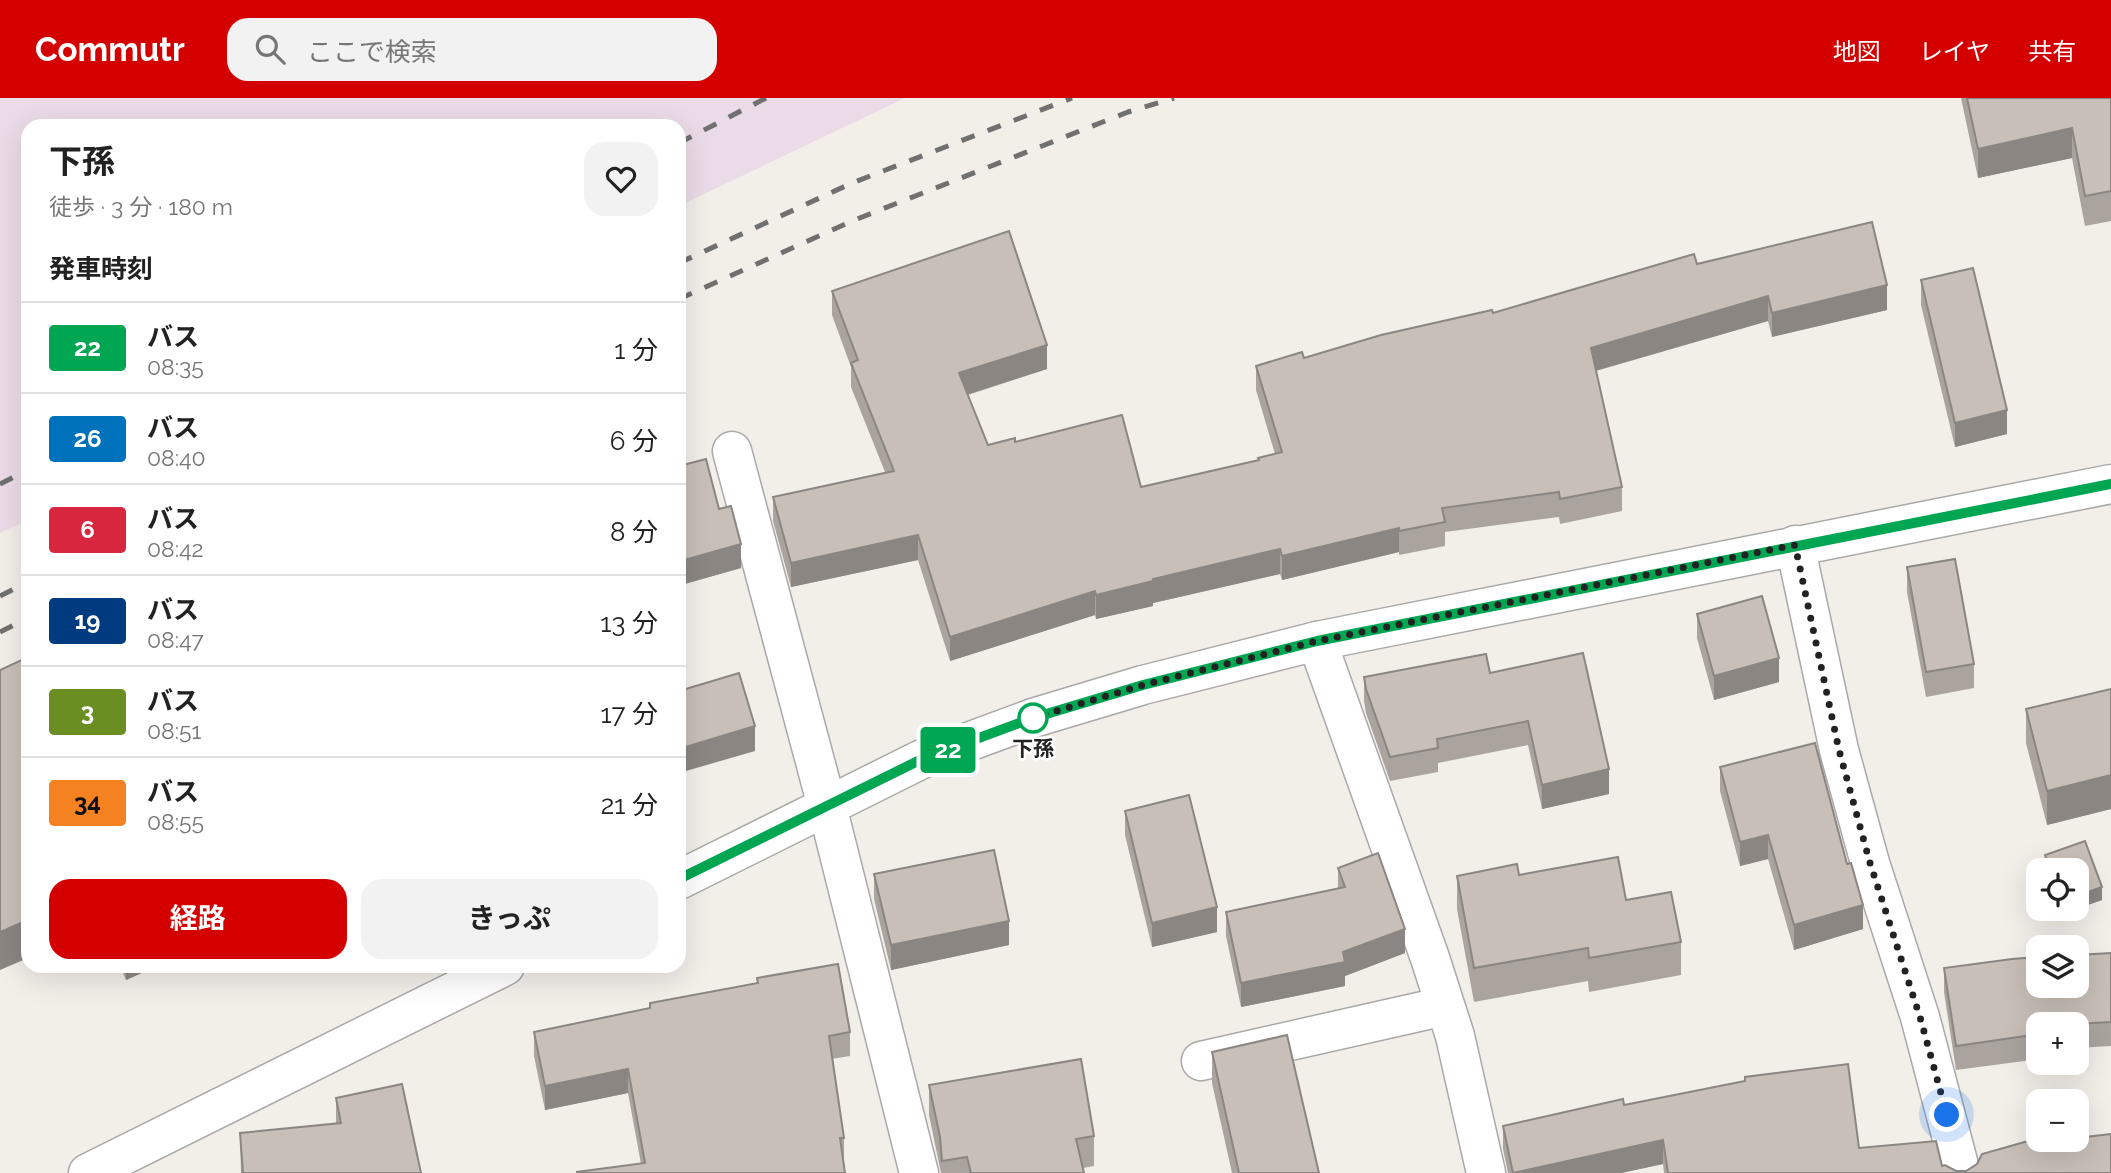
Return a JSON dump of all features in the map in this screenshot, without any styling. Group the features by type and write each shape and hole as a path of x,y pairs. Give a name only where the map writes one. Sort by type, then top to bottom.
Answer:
{"street":[{"path":"732,451 827,806 919,1173"},
{"path":"686,876 922,759 1033,718 1143,685 1317,641 2111,484"},
{"path":"1795,545 1839,750 1870,863 1920,1017 1961,1173"},
{"path":"1317,641 1430,958 1455,1036 1486,1173"},
{"path":"88,1173 491,973"},
{"path":"1201,1061 1445,1006"}],"shaded area":[{"path":"0,98 905,98 686,203 686,119 21,119 21,523 0,533"}],"building":[{"path":"1967,98 2111,98 2111,191 2085,196 2072,128 1978,149"},
{"path":"1872,222 1887,285 1772,313 1768,296 1591,348 1622,487 1560,499 1559,492 1442,508 1445,522 1399,531 1399,528 1282,556 1280,549 1096,595 1095,591 950,637 918,535 791,563 773,497 894,471 851,363 858,360 832,291 1009,231 1047,345 959,373 988,445 1015,438 1015,442 1122,415 1141,487 1259,460 1258,458 1282,452 1256,366 1302,352 1304,358 1381,335 1492,310 1493,313 1694,254 1697,264"},
{"path":"1973,268 2007,410 1955,423 1921,280"},
{"path":"706,459 719,509 731,506 741,544 686,560 686,464"},
{"path":"1955,559 1974,664 1926,672 1907,567"},
{"path":"1762,596 1779,658 1714,676 1697,614"},
{"path":"1583,653 1609,769 1542,785 1528,721 1437,739 1438,748 1390,757 1364,677 1486,654 1490,673"},
{"path":"21,660 21,923 0,932 0,670"},
{"path":"739,673 755,726 686,747 686,689"},
{"path":"2111,689 2111,775 2047,791 2026,709"},
{"path":"1815,743 1847,864 1851,863 1863,905 1794,925 1768,835 1740,842 1720,767"},
{"path":"1189,795 1217,907 1152,923 1125,811"},
{"path":"2085,841 2102,887 2089,892 2089,858 2046,858 2045,855"},
{"path":"994,850 1009,921 891,945 874,874"},
{"path":"1378,853 1405,929 1343,952 1345,962 1241,983 1226,912 1345,887 1338,868"},
{"path":"1618,857 1626,900 1671,892 1681,942 1589,958 1588,948 1474,968 1457,876 1517,864 1519,875"},
{"path":"2111,953 2111,1022 2089,1023 2089,1012 2026,1012 2026,1036 1956,1046 1944,968 2026,958 2026,998 2089,998 2089,954"},
{"path":"838,964 850,1032 829,1036 844,1138 840,1138 845,1173 577,1173 645,1163 628,1069 545,1086 534,1032 650,1008 650,1003 758,983 757,978"},
{"path":"1287,1035 1319,1173 1239,1173 1212,1052"},
{"path":"1081,1059 1094,1136 1076,1139 1084,1173 971,1173 967,1157 942,1161 929,1085"},
{"path":"1848,1064 1859,1148 1936,1141 1942,1166 1966,1171 1977,1164 1982,1154 2026,1142 2026,1152 2089,1152 2089,1137 2111,1134 2111,1173 1668,1173 1663,1140 1513,1173 1503,1126 1623,1099 1624,1105 1745,1081 1745,1077"},
{"path":"402,1084 421,1173 243,1173 240,1133 341,1123 336,1098"}],"railway":[{"path":"686,139 766,98"},
{"path":"686,260 852,183 1072,98"},
{"path":"686,296 852,221 1128,112 1174,98"},
{"path":"0,484 21,474"},
{"path":"0,596 21,586"},
{"path":"0,632 21,622"}],"bus line":[{"name":"22","path":"686,876 922,759 1033,718 1143,685 1317,641 2111,484"}],"place":[{"name":"下孫","path":"1033,718"}],"route":[{"path":"1033,718 1143,685 1317,641 1795,545 1839,750 1870,863 1920,1017 1947,1115"}]}
